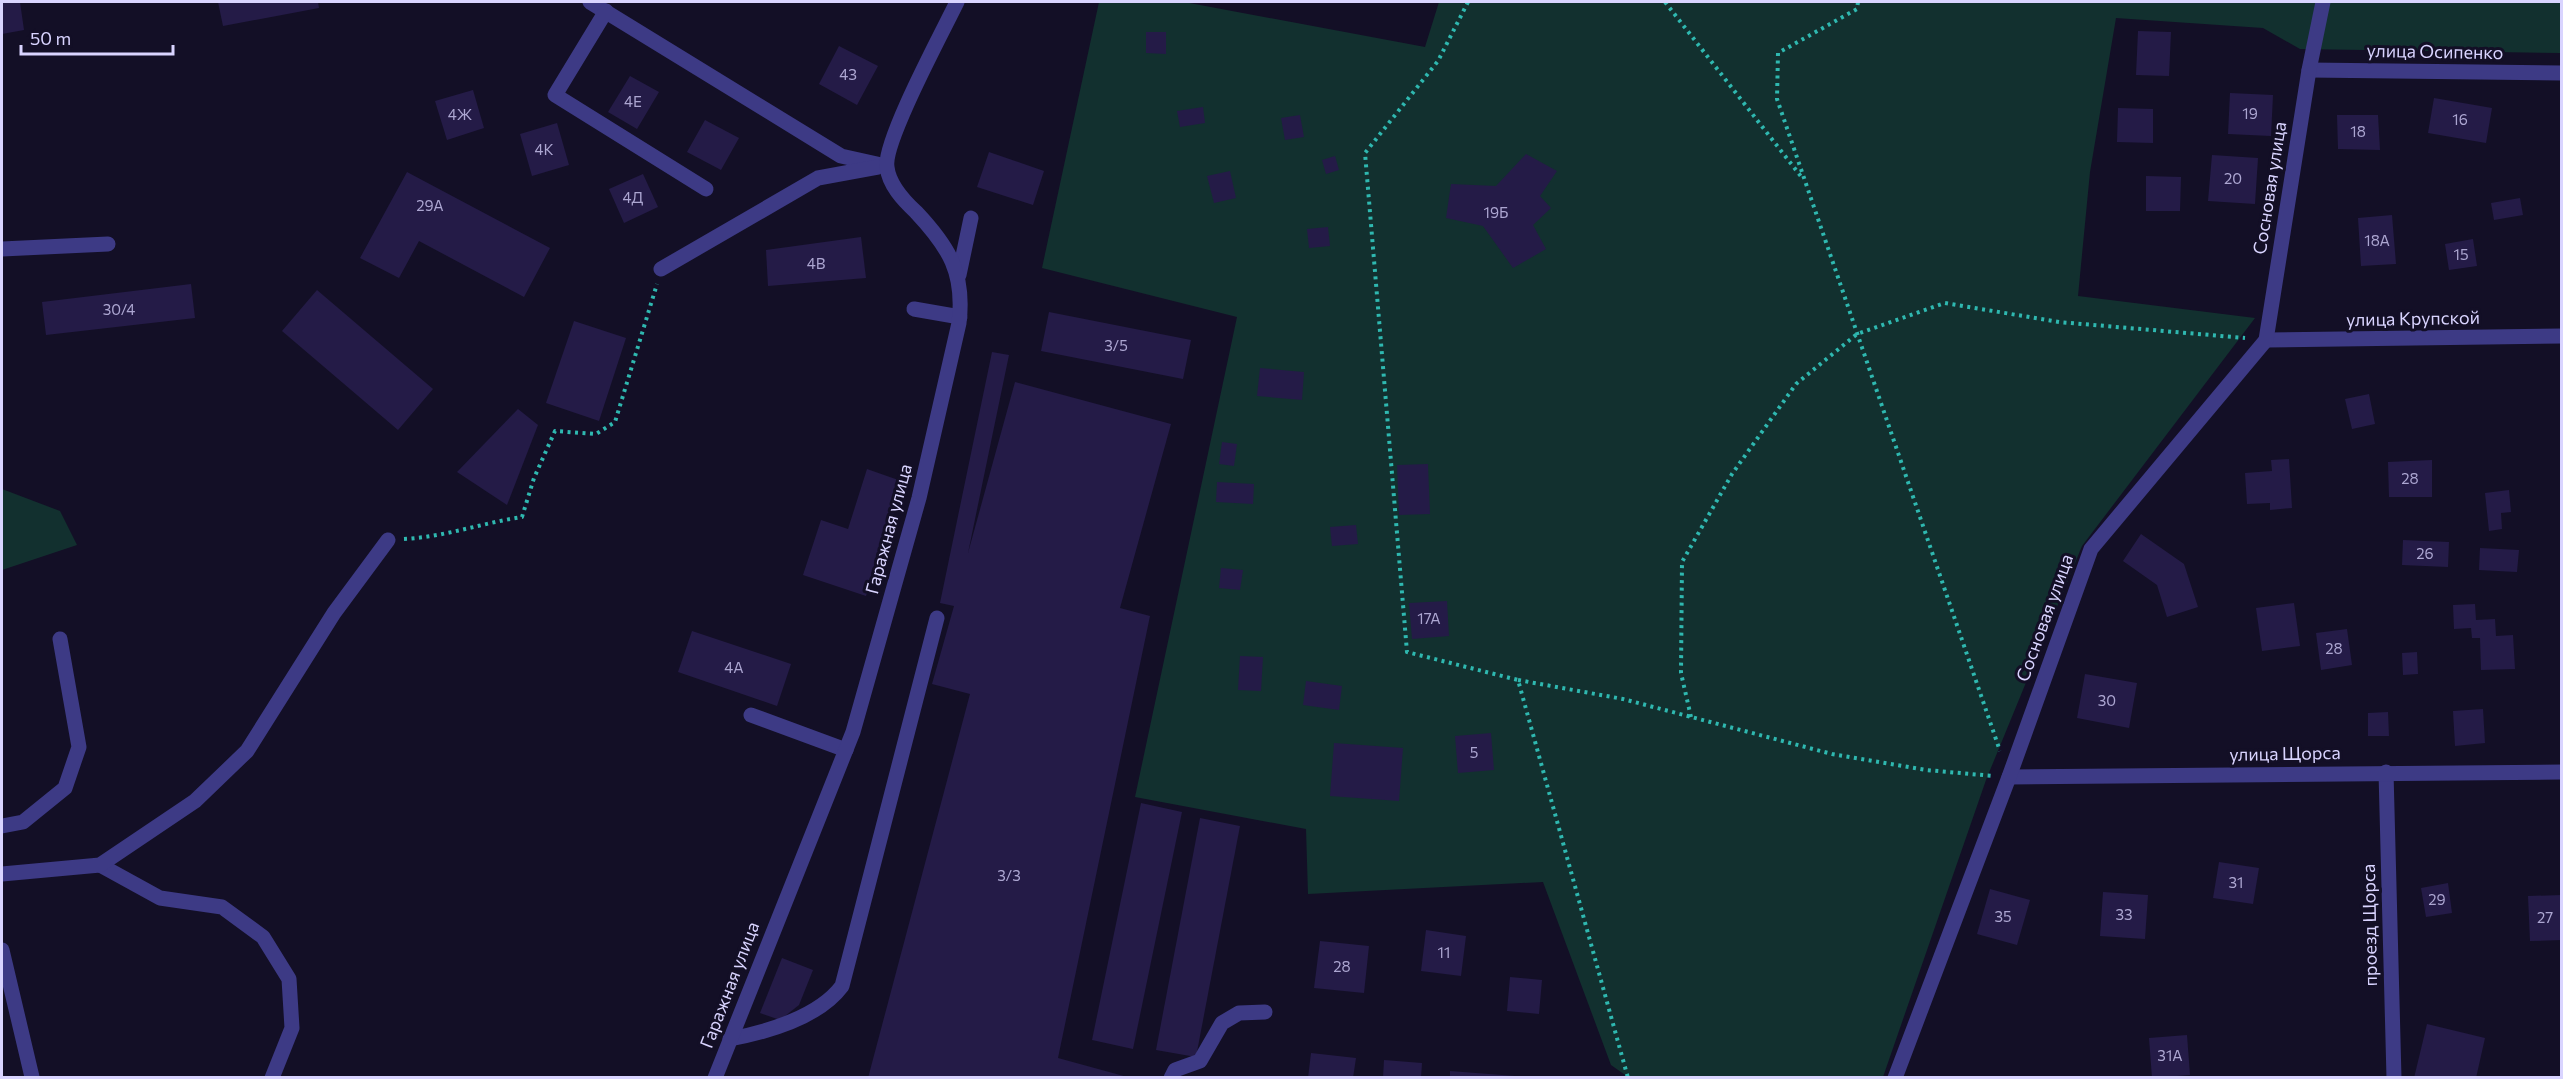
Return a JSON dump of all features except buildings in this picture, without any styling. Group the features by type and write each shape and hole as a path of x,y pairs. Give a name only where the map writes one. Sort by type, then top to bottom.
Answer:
{"street":[{"path":"590,2 841,156 886,166"},
{"path":"886,166 892,142 906,107 957,2"},
{"name":"Сосновая улица","path":"1895,1077 2091,549 2266,340 2309,70 2323,2"},
{"path":"606,11 555,95 706,189"},
{"name":"улица Осипенко","path":"2309,70 2562,73"},
{"path":"662,269 818,178 886,166"},
{"name":"Гаражная улица","path":"715,1077 846,750 919,498 964,314 959,275 948,252 929,226 897,200 886,166"},
{"path":"959,275 971,218"},
{"path":"2,249 108,244"},
{"path":"914,309 964,314"},
{"name":"улица Крупской","path":"2266,340 2562,336"},
{"path":"2,874 100,865 195,801 247,751 334,613 388,540"},
{"path":"730,1039 783,1026 834,997 842,986 937,618"},
{"path":"2,826 23,822 65,788 79,747 60,639"},
{"path":"858,667 868,680"},
{"path":"751,715 846,750"},
{"name":"проезд Щорса","path":"2386,772 2394,1077"},
{"name":"улица Щорса","path":"2008,777 2562,772"},
{"path":"100,865 160,898 222,907 263,937 289,979 292,1018 292,1028 272,1077"},
{"path":"2,950 32,1077"},
{"path":"1171,1077 1175,1070 1200,1061 1222,1023 1239,1013 1265,1012"}],"path":[{"path":"1468,2 1438,61 1365,153 1407,652 1518,680 1623,699 1832,754 1926,770 2008,777 1777,99 1778,53 1857,9 1858,2"},
{"path":"1665,2 1805,182"},
{"path":"388,540 432,538 480,524 522,517 534,478 555,431 596,434 615,422 662,269"},
{"path":"1691,717 1681,673 1682,562 1732,474 1796,384 1857,334 1945,303 2059,322 2266,340"},
{"path":"1518,680 1628,1077"}],"green space":[{"path":"1099,2 1184,2 1425,47 1439,2 2561,2 2561,53 2300,49 2263,28 2116,18 2090,172 2078,296 2255,318 2082,546 1986,780 1883,1077 1628,1077 1611,1065 1543,882 1308,894 1306,829 1135,797 1237,317 1042,268"},
{"path":"2,489 60,511 77,545 2,570"}]}
